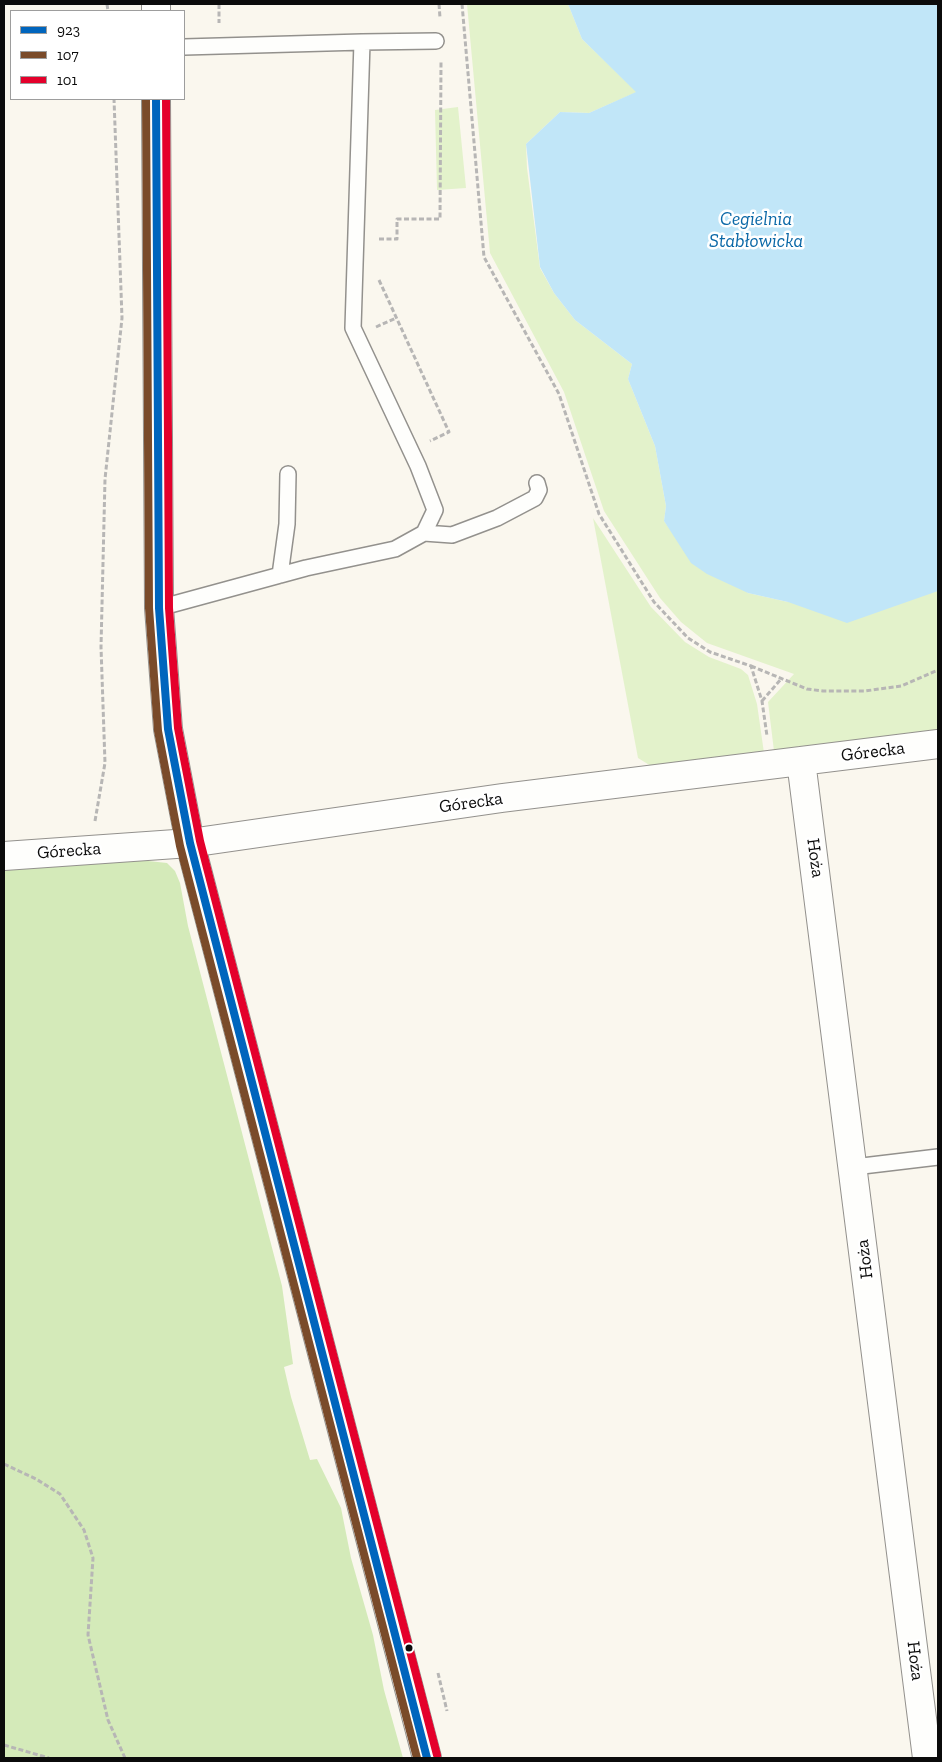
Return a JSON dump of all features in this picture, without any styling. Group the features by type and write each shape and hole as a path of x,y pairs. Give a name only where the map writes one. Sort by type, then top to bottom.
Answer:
{"street":[{"path":"156,100 159,608 168,729 190,842 427,1758"},
{"name":"Górecka","path":"4,856 190,842 502,798 938,744"},
{"name":"Hoża","path":"801,761 854,1167 927,1758"}],"lane":[{"path":"185,47 436,40"},
{"path":"362,42 353,328 411,450 435,510 424,533"},
{"path":"280,575 287,524 288,474"},
{"path":"159,608 280,575 396,549 424,533 452,534 497,518 535,498 539,490 537,483"},
{"path":"854,1167 938,1157"}],"path":[{"path":"439,4 440,22"},
{"path":"462,4 484,257 559,394 599,514 654,602 688,638 710,652 751,666 807,689 823,692 865,691 901,686 938,670"},
{"path":"376,248 377,239 397,239 397,219 440,219 440,56"},
{"path":"94,827 105,763 101,647 105,479 122,318 114,100"},
{"path":"375,273 449,432 411,450"},
{"path":"751,666 762,701 771,764"},
{"path":"762,701 781,679"},
{"path":"4,1464 36,1479 60,1494 84,1530 92,1558 88,1635 108,1720 126,1758"},
{"path":"4,1745 50,1758"}],"green space":[{"path":"467,4 568,4 582,39 637,92 589,113 560,112 526,144 527,168 540,268 554,293 575,320 632,364 628,379 655,446 666,506 664,521 672,532 748,593 788,602 938,591 938,730 774,751 768,702 794,674 707,643 681,622 660,598 604,511 564,392 490,253"},
{"path":"458,107 466,188 437,190 435,110"},
{"path":"593,518 651,607 685,642 709,657 741,669 748,675 757,704 764,753 651,766 638,758"},
{"path":"130,859 167,863 175,871 180,883 188,926 282,1286 293,1364 284,1367 291,1397 310,1460 317,1459 341,1508 351,1558 373,1635 384,1690 403,1758 4,1758 4,868"}],"water":[{"name":"Cegielnia Stabłowicka","path":"568,4 938,4 938,591 847,623 788,602 748,593 707,574 691,563 664,521 666,506 655,446 628,379 632,364 575,320 554,293 540,267 526,144 560,112 589,113 636,92 582,39"}],"transit line":[{"name":"107","path":"146,100 149,608 158,731 180,846 417,1758"},
{"name":"923","path":"156,100 159,608 168,729 190,843 427,1758"},
{"name":"101","path":"166,100 169,608 178,728 200,841 437,1755"}]}
